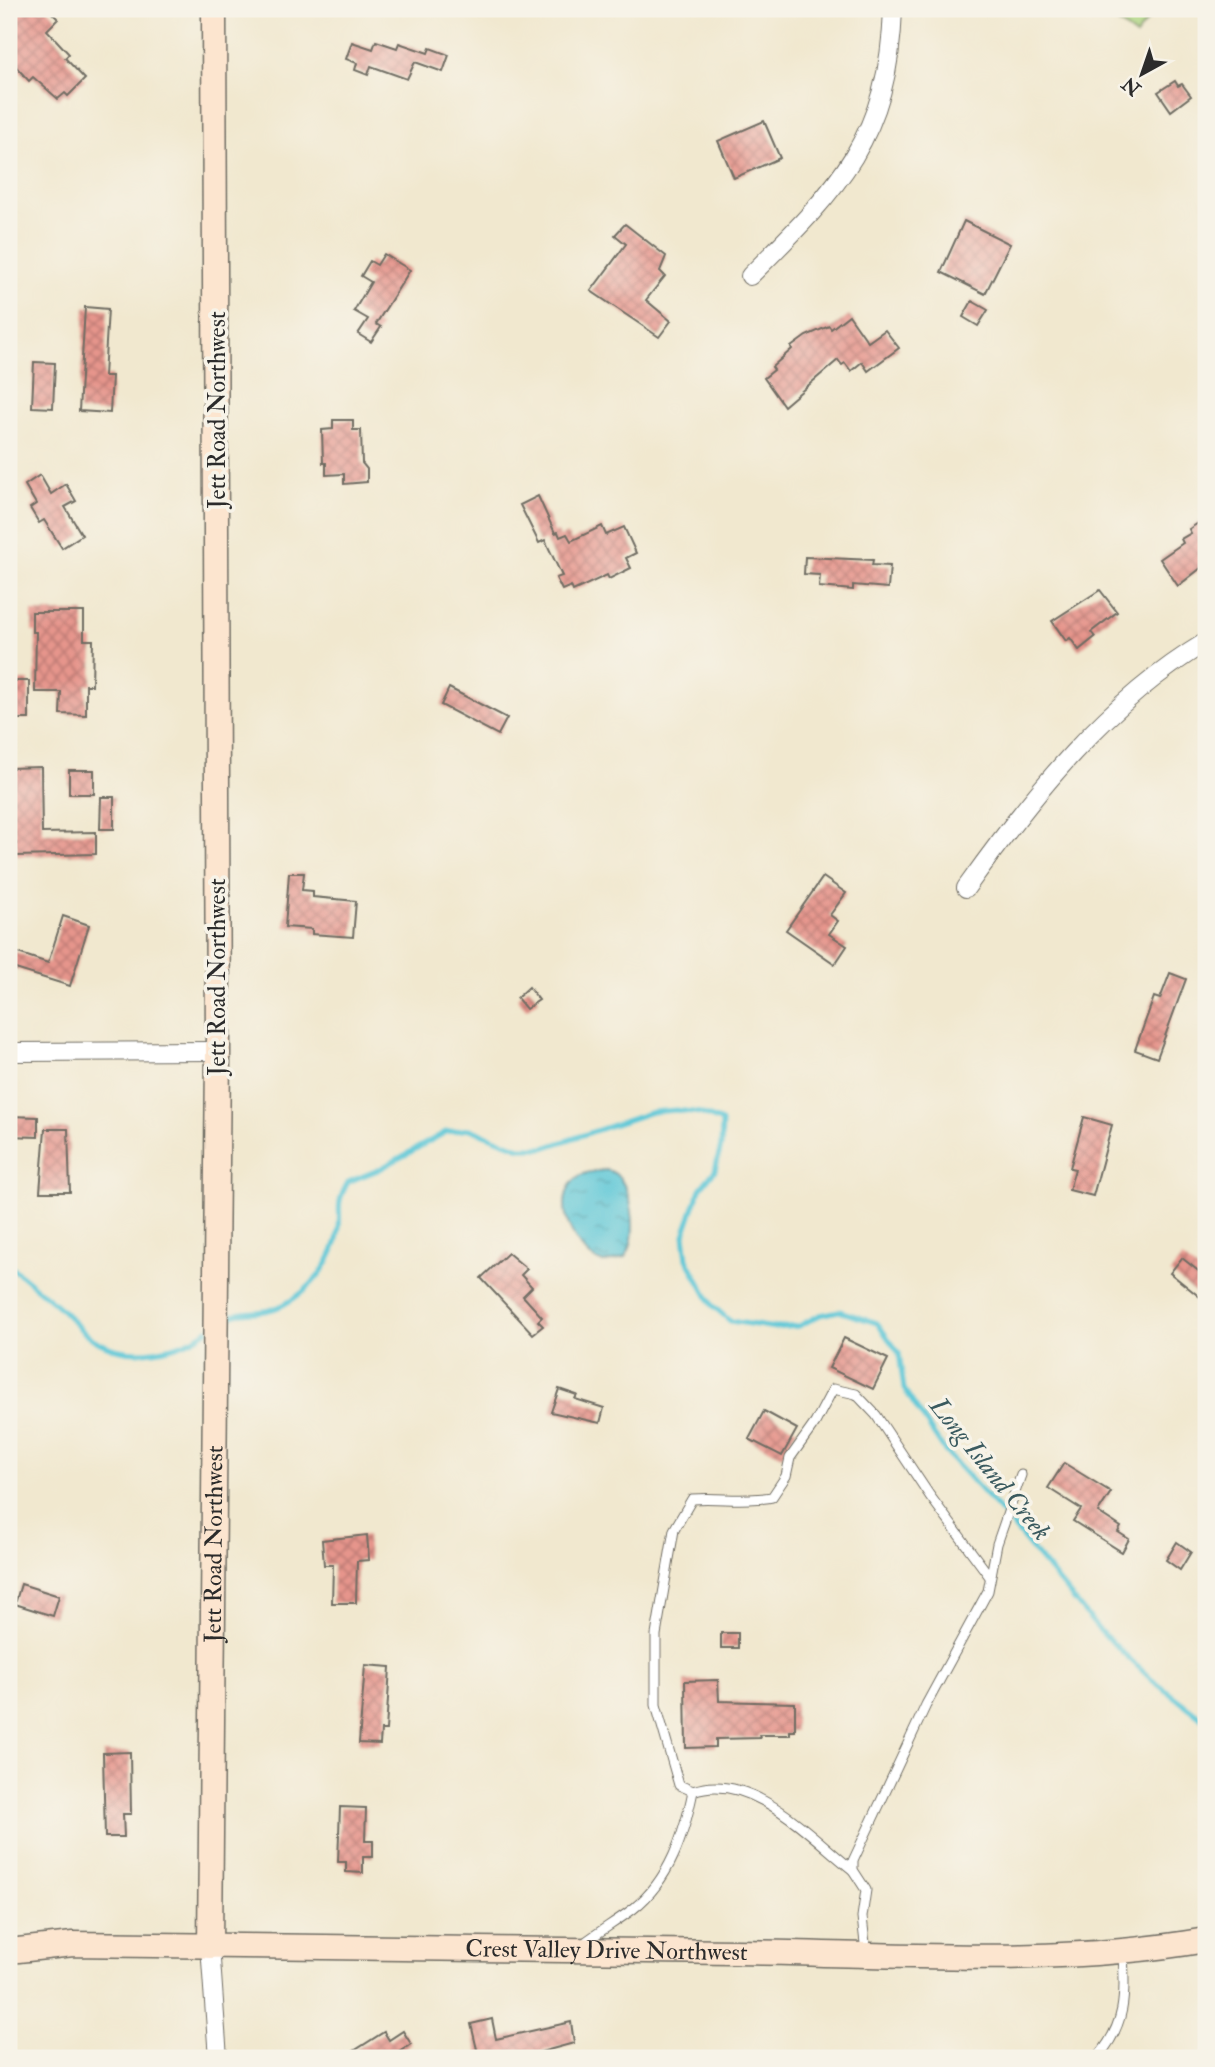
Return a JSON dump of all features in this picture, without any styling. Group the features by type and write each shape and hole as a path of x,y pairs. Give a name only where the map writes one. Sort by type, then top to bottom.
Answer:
{"street":[{"name":"Jett Road Northwest","path":"210,1946 218,1051 214,9"},
{"path":"750,276 827,196 873,124 886,75 893,9"},
{"path":"965,888 1083,741 1114,709 1149,679 1206,642"},
{"path":"9,1052 218,1051"},
{"name":"Crest Valley Drive Northwest","path":"9,1951 73,1944 1015,1956 1123,1951 1206,1940"},
{"path":"210,1946 218,2058"}],"lane":[{"path":"867,1954 862,1917 866,1890 853,1870 821,1844 802,1824 765,1802 712,1784 693,1791 679,1785 673,1772 656,1705 656,1635 674,1530 692,1499 728,1497 755,1500 772,1497 786,1476 790,1458 815,1423 834,1389 856,1394 876,1415 930,1496 990,1577"},
{"path":"853,1870 853,1861 870,1820 926,1705 988,1591 1021,1475"},
{"path":"577,1949 635,1907 660,1879 682,1837 693,1791"},
{"path":"1097,2058 1123,2017 1123,1951"}],"green space":[{"path":"1120,9 1155,9 1136,36 1113,19"}],"water":[{"path":"606,1170 615,1174 623,1183 632,1209 633,1223 632,1238 624,1258 604,1263 583,1249 575,1238 565,1211 570,1186 579,1176"}],"building":[{"path":"16,9 48,9 58,19 47,30 69,54 65,58 85,79 68,96 65,93 58,99 33,77 29,81 9,59 9,15"},
{"path":"376,41 397,48 399,43 428,53 430,48 449,55 443,72 415,62 407,79 371,66 368,75 355,70 357,63 346,59 352,42 373,49"},
{"path":"1175,81 1178,86 1182,84 1191,96 1171,111 1158,92"},
{"path":"764,121 780,158 734,178 718,141"},
{"path":"964,221 1010,244 985,294 941,272"},
{"path":"625,224 666,256 660,271 665,276 646,300 671,321 659,337 591,291 626,244 615,235"},
{"path":"384,254 410,270 376,324 381,327 371,342 358,334 368,319 354,311 371,282 361,276 370,261 377,265"},
{"path":"972,301 988,310 978,326 963,317"},
{"path":"85,307 108,309 104,376 112,376 110,413 79,411"},
{"path":"849,315 868,342 885,330 899,348 868,371 862,362 851,371 845,363 842,365 838,360 784,406 764,378 774,370 772,367 792,349 791,347 806,336 829,326 831,329"},
{"path":"34,362 55,363 53,408 32,407"},
{"path":"333,420 353,420 353,430 361,430 362,463 367,469 367,482 344,484 344,474 326,475 322,430 333,429"},
{"path":"40,475 51,494 66,484 76,501 65,507 82,535 62,548 44,520 39,523 30,508 36,504 25,485"},
{"path":"538,496 555,533 558,532 560,537 567,534 571,541 602,526 606,535 624,527 636,553 626,558 631,568 609,579 607,575 573,591 571,586 562,590 556,578 562,576 545,540 539,543 520,505"},
{"path":"1206,518 1206,564 1178,586 1160,559 1183,543 1181,539 1191,533 1189,529"},
{"path":"805,557 873,560 872,565 890,566 888,588 853,585 853,590 819,587 820,575 804,574"},
{"path":"1100,590 1117,612 1091,632 1095,637 1079,650 1070,638 1066,641 1052,621"},
{"path":"32,612 84,612 84,640 93,640 92,685 86,685 86,715 60,714 61,692 35,692 36,632 32,632"},
{"path":"9,681 29,681 29,719 9,719"},
{"path":"449,688 507,718 498,735 441,705"},
{"path":"41,767 42,833 96,832 96,854 16,856 16,843 9,843 9,768"},
{"path":"69,770 94,770 94,794 69,794"},
{"path":"101,797 114,797 114,829 100,829"},
{"path":"289,873 304,873 302,890 313,891 313,897 356,901 353,937 312,934 312,929 285,927"},
{"path":"823,877 846,893 830,915 838,921 829,934 847,946 835,964 786,930"},
{"path":"63,916 89,925 70,986 9,967 9,950 48,963"},
{"path":"1170,973 1186,979 1157,1058 1135,1050 1154,997 1160,999"},
{"path":"529,987 539,1000 526,1009 517,998"},
{"path":"9,1116 38,1117 38,1137 9,1136"},
{"path":"1084,1117 1112,1125 1093,1196 1069,1190 1075,1169 1070,1168"},
{"path":"45,1129 68,1129 70,1192 40,1192"},
{"path":"508,1253 527,1269 521,1275 532,1287 523,1296 542,1317 538,1321 543,1326 533,1334 481,1278"},
{"path":"1182,1258 1206,1277 1206,1302 1170,1273"},
{"path":"844,1338 888,1359 873,1389 829,1368"},
{"path":"559,1389 577,1395 575,1399 604,1408 600,1423 551,1412"},
{"path":"764,1411 797,1429 782,1456 749,1439"},
{"path":"1064,1463 1111,1492 1098,1512 1121,1527 1118,1532 1129,1539 1122,1552 1073,1521 1081,1509 1048,1488"},
{"path":"367,1535 369,1560 357,1561 356,1603 332,1603 333,1565 324,1565 322,1540"},
{"path":"1177,1542 1191,1552 1180,1570 1166,1560"},
{"path":"21,1584 59,1596 53,1616 15,1604"},
{"path":"721,1633 738,1633 738,1648 721,1648"},
{"path":"365,1665 390,1667 386,1730 381,1730 380,1744 359,1743"},
{"path":"718,1680 719,1701 795,1703 795,1731 790,1731 790,1735 716,1739 716,1747 686,1748 685,1681"},
{"path":"130,1752 131,1814 123,1814 124,1837 105,1837 103,1753"},
{"path":"340,1807 366,1808 365,1841 373,1841 373,1857 363,1857 363,1873 346,1872 346,1862 338,1862"},
{"path":"492,2019 496,2039 571,2022 574,2043 519,2058 479,2058 471,2024"},
{"path":"403,2031 411,2044 399,2052 403,2058 343,2058 384,2032 389,2040"}],"waterway":[{"name":"Long Island Creek","path":"222,1321 236,1314 274,1309 304,1291 321,1273 333,1251 339,1228 340,1201 348,1182 378,1170 446,1132 470,1129 520,1148 544,1148 652,1112 676,1110 700,1113 722,1122 721,1146 715,1170 700,1189 684,1235 687,1259 712,1305 730,1321 775,1328 799,1326 820,1315 839,1311 877,1323 899,1353 904,1389 944,1450 1001,1512 1099,1630 1152,1680 1206,1721"},
{"name":"Long Island Creek","path":"9,1265 89,1336 113,1348 156,1351 184,1343 208,1330"}]}
